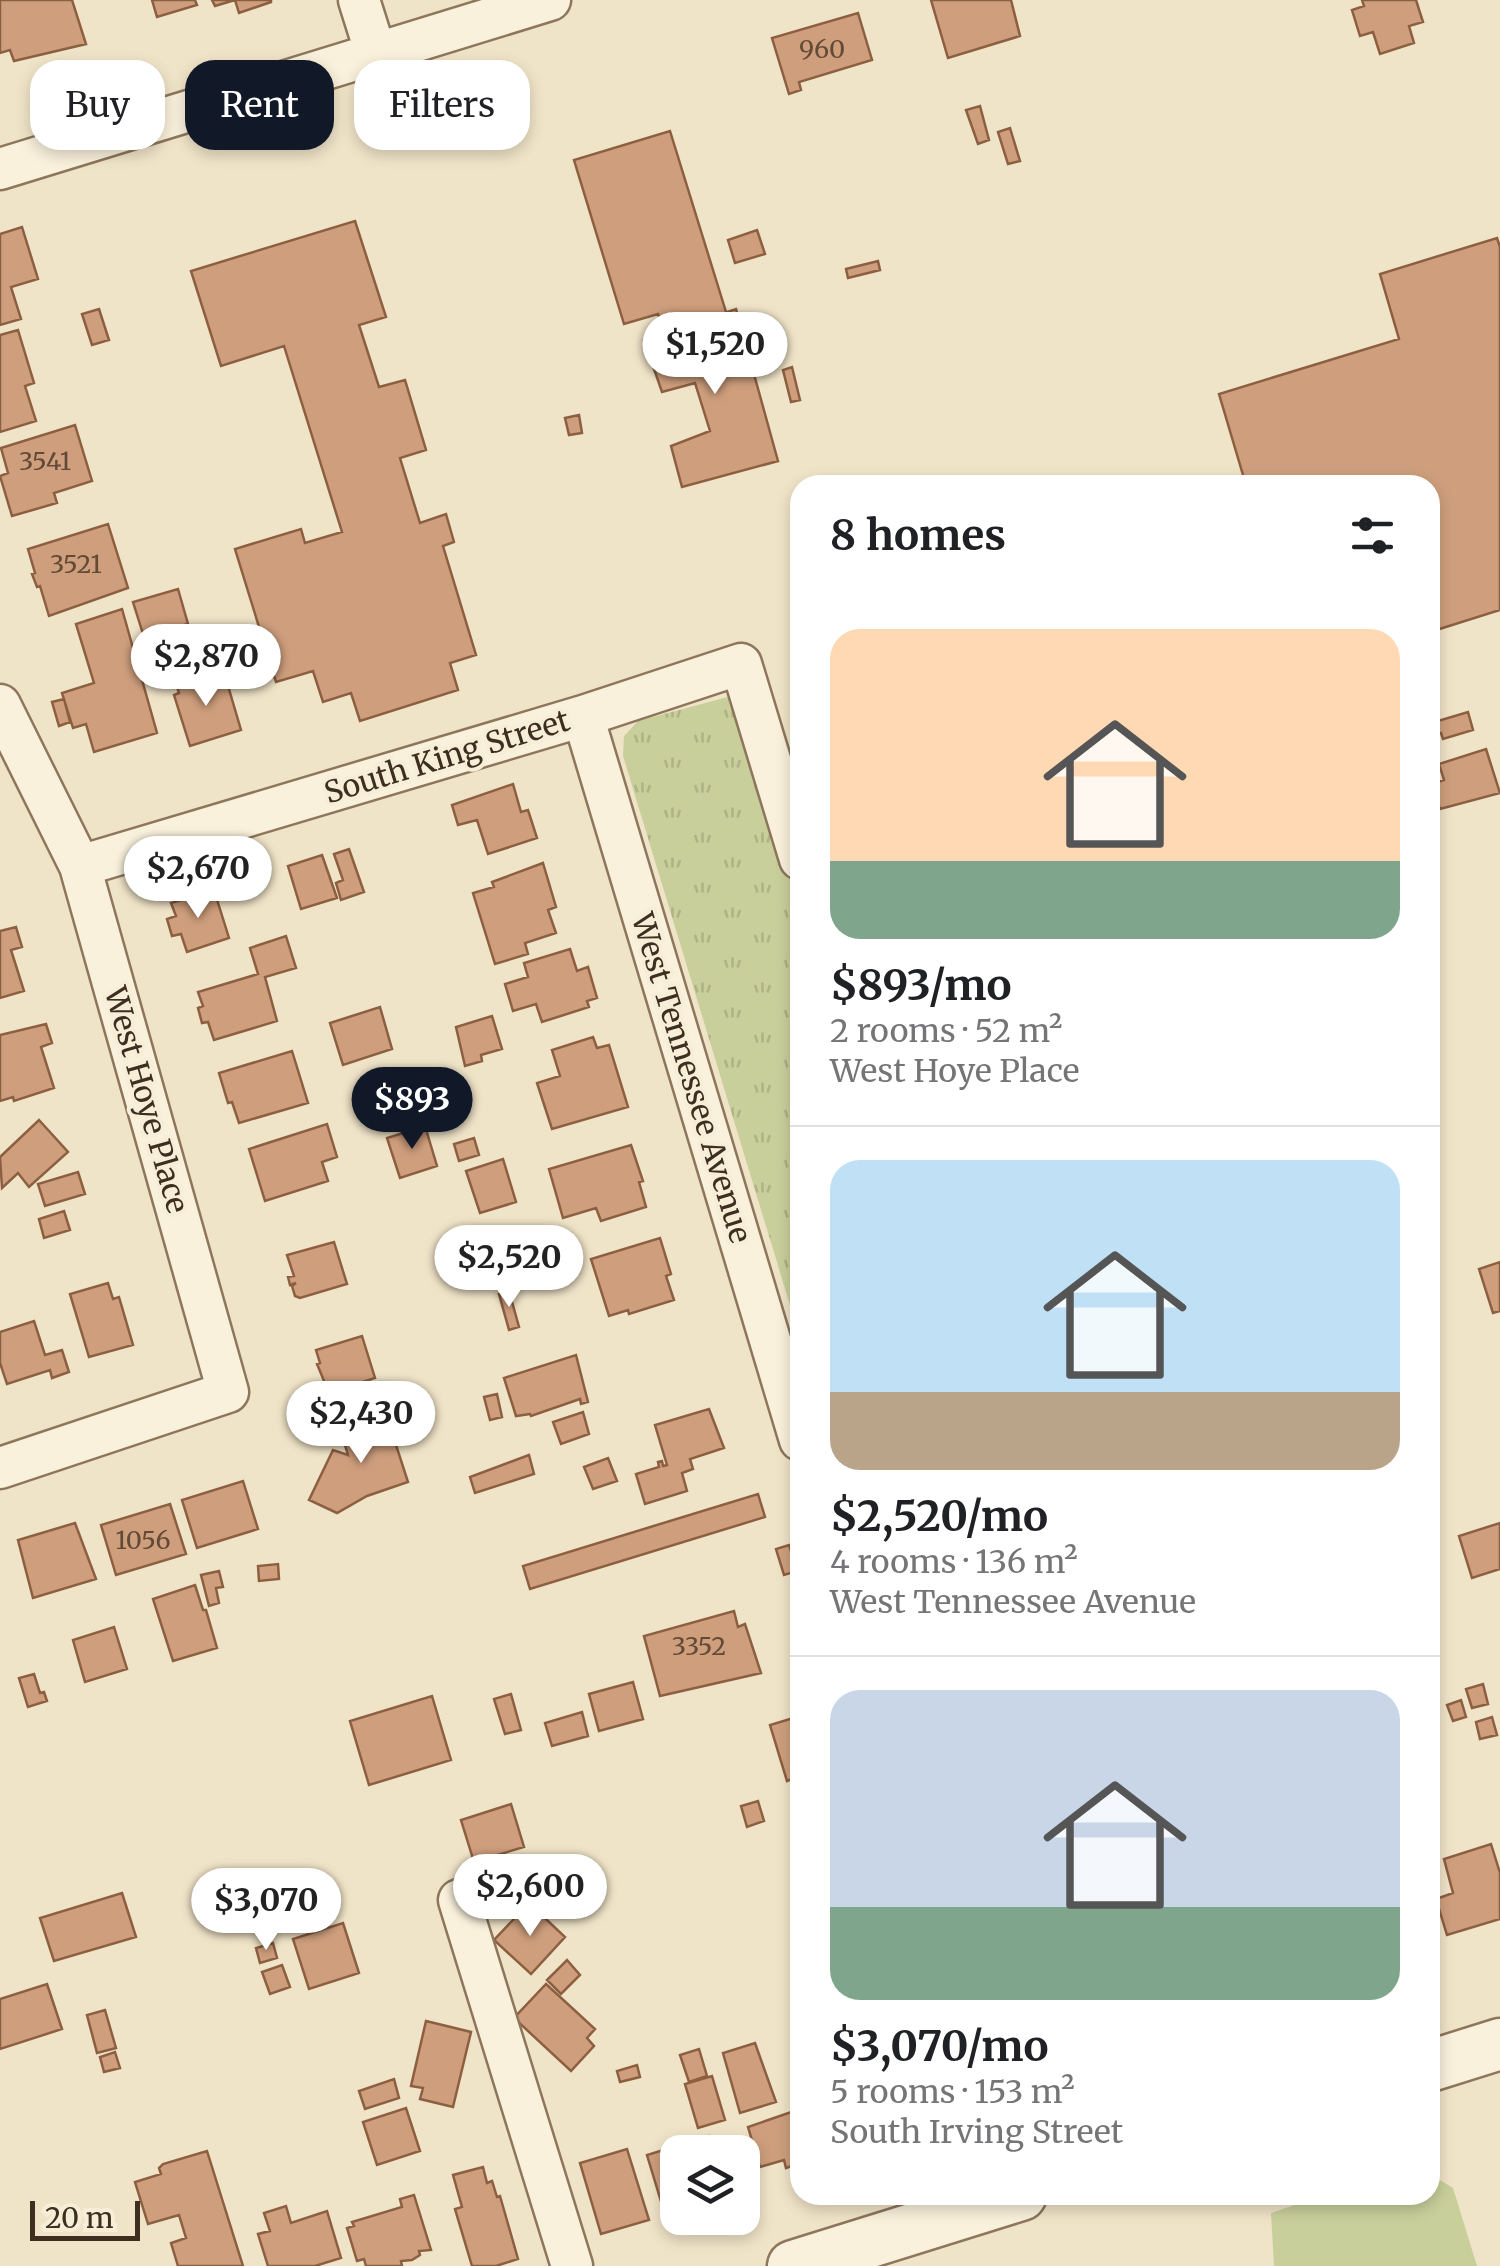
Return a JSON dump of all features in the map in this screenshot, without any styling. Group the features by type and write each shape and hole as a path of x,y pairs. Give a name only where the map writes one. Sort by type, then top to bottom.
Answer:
{"street":[{"path":"359,0 376,54"},
{"path":"0,169 550,0"},
{"name":"South King Street","path":"80,866 583,716 741,664 790,825"},
{"name":"West Hoye Place","path":"0,705 80,866 228,1392 0,1468"},
{"name":"West Tennessee Avenue","path":"583,716 790,1407"},
{"path":"459,1900 572,2266"},
{"path":"1440,2063 1500,2044"},
{"path":"793,2266 990,2205"}],"green space":[{"path":"735,695 790,844 790,1305 623,756 624,736 638,721"},
{"path":"1440,2180 1453,2188 1477,2266 1274,2266 1271,2213 1295,2205 1440,2205"}],"building":[{"path":"0,0 72,0 86,44 14,61 10,50 0,53"},
{"path":"152,0 195,0 197,5 157,17"},
{"path":"212,0 235,0 215,6"},
{"path":"235,0 271,0 271,2 239,13"},
{"path":"931,0 1011,0 1020,36 948,58"},
{"path":"1362,0 1416,0 1423,22 1409,26 1414,43 1380,54 1373,32 1360,36 1352,10 1364,6"},
{"path":"858,13 872,60 799,82 801,90 789,94 772,38"},
{"path":"980,106 989,140 978,144 966,110"},
{"path":"1010,128 1020,161 1008,164 998,132"},
{"path":"670,131 726,312 665,332 658,314 624,324 574,160"},
{"path":"355,221 386,317 359,325 379,387 405,380 426,450 400,458 420,523 446,514 454,542 443,546 476,655 450,663 458,690 360,721 351,693 323,702 313,671 276,682 235,549 301,529 305,543 342,532 284,346 221,366 191,271"},
{"path":"22,227 38,279 11,287 21,319 0,325 0,234"},
{"path":"757,230 765,254 735,263 728,240"},
{"path":"1497,238 1500,247 1500,610 1440,629 1440,475 1243,475 1219,394 1399,339 1380,274"},
{"path":"878,261 880,270 848,278 846,269"},
{"path":"99,309 109,340 92,345 82,314"},
{"path":"736,309 778,461 682,487 671,446 710,431 695,383 662,392 644,340"},
{"path":"18,330 34,383 25,386 36,421 0,432 0,335"},
{"path":"792,367 800,400 791,402 783,370"},
{"path":"579,415 582,433 569,435 565,418"},
{"path":"75,425 92,481 54,493 57,503 12,516 0,476 8,473 1,448"},
{"path":"108,524 128,588 49,616 32,574 35,573 28,549"},
{"path":"178,589 188,624 144,637 133,602"},
{"path":"122,609 157,733 94,752 86,724 73,728 62,693 94,683 76,624"},
{"path":"201,673 205,685 226,679 241,730 190,746 174,695 179,693 175,681"},
{"path":"64,699 70,722 59,726 52,702"},
{"path":"1468,712 1473,730 1443,739 1440,720"},
{"path":"1486,749 1500,793 1440,809 1440,781 1444,780 1440,764"},
{"path":"513,784 521,812 528,810 537,838 488,854 477,820 458,825 452,805"},
{"path":"349,849 364,892 341,900 336,883 343,880 334,854"},
{"path":"322,855 337,898 301,909 288,866"},
{"path":"543,863 556,907 548,910 556,933 525,943 528,954 495,964 473,893"},
{"path":"214,890 229,938 187,952 181,934 172,936 167,919 176,916 171,903"},
{"path":"16,927 22,947 11,950 24,991 0,998 0,931"},
{"path":"286,936 296,968 265,977 277,1021 214,1040 208,1022 202,1023 198,1008 203,1006 198,992 258,974 250,948"},
{"path":"570,949 577,971 588,967 597,998 587,1001 589,1007 542,1022 536,1004 513,1011 505,984 528,977 524,963"},
{"path":"380,1007 392,1049 343,1065 330,1023"},
{"path":"492,1016 502,1049 481,1055 482,1061 465,1066 456,1027"},
{"path":"46,1024 52,1043 41,1047 54,1088 14,1101 13,1097 0,1101 0,1035"},
{"path":"593,1037 597,1048 609,1045 628,1107 552,1129 537,1083 560,1076 552,1050"},
{"path":"292,1051 308,1103 239,1123 219,1073"},
{"path":"39,1120 68,1152 29,1187 18,1173 2,1188 0,1157"},
{"path":"327,1124 337,1157 322,1162 328,1181 265,1201 249,1149"},
{"path":"425,1126 437,1166 400,1178 387,1138"},
{"path":"474,1138 479,1155 459,1161 454,1144"},
{"path":"631,1145 643,1181 639,1182 646,1207 601,1221 596,1208 563,1218 549,1169"},
{"path":"503,1159 516,1202 480,1213 466,1171"},
{"path":"78,1172 85,1194 45,1206 38,1184"},
{"path":"64,1211 70,1230 44,1238 39,1219"},
{"path":"660,1238 674,1300 609,1316 591,1259"},
{"path":"334,1242 347,1284 300,1298 295,1296 292,1286 296,1283 290,1285 288,1277 294,1276 287,1255"},
{"path":"1500,1262 1500,1311 1493,1313 1479,1269"},
{"path":"108,1283 113,1299 119,1297 133,1345 89,1357 70,1294"},
{"path":"509,1291 519,1327 509,1330 499,1294"},
{"path":"34,1321 45,1355 62,1350 69,1372 52,1378 50,1370 7,1384 0,1363 0,1332"},
{"path":"362,1336 375,1378 329,1393 317,1364 320,1363 316,1350"},
{"path":"576,1355 588,1402 581,1404 580,1399 531,1416 516,1416 504,1378"},
{"path":"497,1394 502,1417 490,1420 484,1397"},
{"path":"709,1409 724,1448 690,1459 693,1469 682,1473 687,1491 645,1504 636,1474 659,1467 658,1462 667,1465 655,1425"},
{"path":"583,1412 589,1434 561,1444 553,1422"},
{"path":"386,1414 408,1482 367,1496 337,1513 309,1500 333,1450 348,1455 340,1429"},
{"path":"529,1455 534,1474 475,1493 470,1477"},
{"path":"608,1458 617,1481 593,1489 584,1467"},
{"path":"243,1481 258,1529 197,1548 182,1500"},
{"path":"758,1494 765,1517 530,1589 523,1566"},
{"path":"170,1504 186,1554 116,1575 101,1525"},
{"path":"75,1523 96,1579 33,1598 18,1540"},
{"path":"1500,1523 1500,1569 1472,1578 1459,1536"},
{"path":"789,1545 790,1573 784,1575 776,1549"},
{"path":"278,1564 279,1579 259,1581 258,1566"},
{"path":"219,1571 223,1587 216,1588 219,1603 209,1606 201,1575"},
{"path":"195,1585 217,1648 173,1661 153,1599"},
{"path":"734,1611 738,1627 745,1624 761,1673 660,1696 644,1636"},
{"path":"114,1627 127,1669 85,1682 73,1640"},
{"path":"34,1674 47,1701 28,1707 19,1678"},
{"path":"633,1682 643,1719 599,1731 589,1694"},
{"path":"1483,1684 1488,1704 1472,1708 1466,1689"},
{"path":"511,1694 521,1730 505,1734 494,1699"},
{"path":"432,1696 451,1760 369,1785 350,1721"},
{"path":"1461,1700 1466,1717 1453,1721 1447,1705"},
{"path":"582,1712 588,1736 552,1746 545,1723"},
{"path":"1492,1717 1497,1735 1480,1739 1476,1722"},
{"path":"790,1719 787,1781 770,1725"},
{"path":"758,1801 764,1821 747,1827 741,1806"},
{"path":"511,1804 524,1847 474,1862 461,1820"},
{"path":"1491,1844 1500,1873 1500,1919 1447,1935 1440,1898 1453,1893 1444,1859"},
{"path":"122,1893 136,1937 54,1961 40,1918"},
{"path":"529,1903 565,1937 531,1974 494,1940"},
{"path":"343,1923 359,1973 309,1989 293,1939"},
{"path":"273,1943 277,1958 260,1963 256,1948"},
{"path":"567,1960 580,1975 561,1994 547,1980"},
{"path":"282,1965 290,1987 270,1994 262,1972"},
{"path":"47,1984 62,2029 0,2049 0,1999"},
{"path":"546,1984 595,2029 587,2038 594,2046 571,2071 514,2018"},
{"path":"105,2010 116,2048 97,2053 87,2015"},
{"path":"426,2021 471,2032 453,2107 420,2099 423,2088 411,2086"},
{"path":"755,2043 776,2102 740,2113 723,2053"},
{"path":"699,2049 707,2076 689,2082 680,2055"},
{"path":"115,2052 120,2068 104,2072 100,2057"},
{"path":"637,2065 640,2077 620,2082 617,2071"},
{"path":"712,2076 725,2120 698,2128 685,2084"},
{"path":"394,2079 399,2098 365,2109 359,2091"},
{"path":"406,2108 420,2151 377,2165 363,2122"},
{"path":"790,2112 790,2167 786,2168 784,2160 760,2167 760,2135 750,2135 748,2127"},
{"path":"627,2149 649,2220 601,2234 580,2163"},
{"path":"207,2151 243,2266 178,2266 171,2243 186,2238 179,2215 148,2224 135,2182 161,2174 159,2168 163,2164"},
{"path":"660,2151 660,2198 647,2155"},
{"path":"483,2167 487,2183 492,2181 497,2197 500,2196 518,2259 496,2266 472,2266 455,2209 462,2207 453,2175"},
{"path":"414,2195 431,2250 419,2251 420,2255 412,2260 401,2261 402,2266 366,2266 364,2259 357,2261 347,2228 354,2226 352,2222 402,2207 400,2199"},
{"path":"286,2206 291,2223 327,2211 341,2258 315,2266 268,2266 258,2234 270,2231 264,2213"}]}
